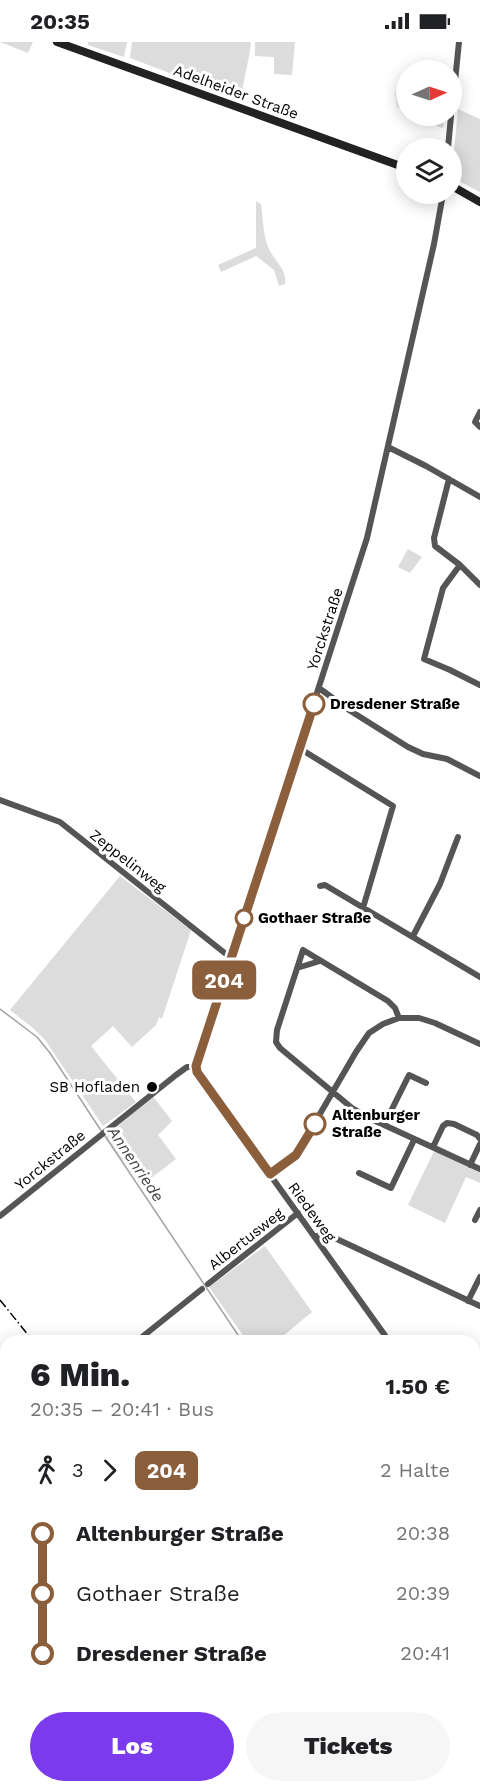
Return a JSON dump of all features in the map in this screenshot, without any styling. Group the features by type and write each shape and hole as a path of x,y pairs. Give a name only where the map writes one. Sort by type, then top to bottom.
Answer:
{"main road":[{"name":"Adelheider Straße","path":"57,42 396,164"},
{"path":"462,192 480,202"}],"street":[{"path":"457,60 459,42"},
{"name":"Yorckstraße","path":"0,1216 176,1075 187,1067 196,1066 367,538 441,204"},
{"path":"480,412 475,422 480,427"},
{"path":"388,447 480,497"},
{"path":"449,479 435,546 460,565 480,585"},
{"path":"460,565 443,588 424,659 480,685"},
{"path":"319,688 408,747 423,754 447,759 480,776"},
{"path":"299,748 393,806 363,908"},
{"name":"Zeppelinweg","path":"0,800 60,822 231,958"},
{"path":"413,936 440,884 458,837"},
{"path":"320,886 325,885 480,977"},
{"path":"399,1018 395,1008 388,1001 303,950 277,1030 276,1042 280,1048 352,1108 414,1140 480,1169"},
{"path":"297,968 320,961"},
{"path":"270,1174 296,1155 369,1033 383,1024 399,1018 418,1018 435,1023 480,1044"},
{"name":"Riedeweg","path":"196,1066 197,1072 385,1335"},
{"path":"384,1125 409,1075 426,1083"},
{"path":"433,1147 443,1126 447,1123 477,1135 480,1139"},
{"path":"359,1173 391,1188 414,1140"},
{"path":"470,1165 480,1144"},
{"path":"475,1220 480,1210"},
{"name":"Albertusweg","path":"208,1284 298,1213"},
{"path":"315,1237 324,1233 480,1306"},
{"path":"468,1300 480,1277"},
{"name":"Albertusweg","path":"144,1335 202,1289"}],"shaded area":[{"path":"0,42 33,42 28,53"},
{"path":"88,42 127,42 124,57 88,45"},
{"path":"132,42 251,42 241,100 130,58"},
{"path":"255,42 295,42 292,75 274,74 274,57 255,56"},
{"path":"462,111 480,119 480,192 462,183 462,138 455,138 456,126 462,126"},
{"path":"256,201 261,204 268,246 284,274 285,284 279,286 274,270 256,256 221,272 218,265 256,248"},
{"path":"408,549 422,557 410,573 398,567"},
{"path":"120,876 191,930 162,1019 159,1017 156,1025 132,1047 113,1026 91,1046 136,1102 103,1126 45,1040 10,1010"},
{"path":"152,1095 172,1121 158,1135 176,1159 142,1185 105,1138"},
{"path":"437,1145 480,1166 480,1183 466,1177 445,1223 408,1205"},
{"path":"265,1246 312,1312 284,1335 243,1335 209,1287"}],"waterway":[{"name":"Annenriede","path":"0,1009 37,1037 102,1132"},
{"name":"Annenriede","path":"105,1136 238,1335"}],"railway":[{"path":"0,1300 28,1335"}],"bus line":[{"name":"204","path":"314,704 196,1066 197,1072 270,1174 296,1155 315,1124"}],"place":[{"name":"Dresdener Straße","path":"314,704"},
{"name":"Gothaer Straße","path":"244,918"},
{"name":"SB Hofladen","path":"152,1087"},
{"name":"Altenburger Straße","path":"315,1124"}]}
